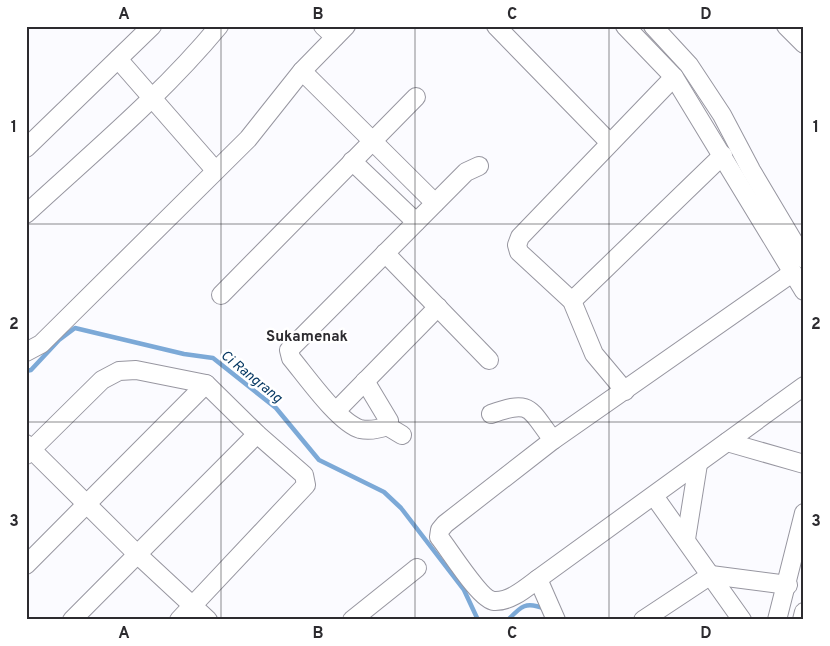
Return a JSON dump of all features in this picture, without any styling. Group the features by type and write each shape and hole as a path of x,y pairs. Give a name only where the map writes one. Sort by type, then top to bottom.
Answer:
{"street":[{"path":"26,148 152,26"},
{"path":"26,214 152,98 199,51 220,26"},
{"path":"496,26 610,143"},
{"path":"625,26 674,77 804,291"},
{"path":"654,26 689,64 722,115 751,170 804,259"},
{"path":"786,26 804,44"},
{"path":"26,352 40,344 248,139 335,30"},
{"path":"118,59 215,170"},
{"path":"302,72 435,203"},
{"path":"625,391 594,354 572,301 519,252 518,242 563,191 674,77"},
{"path":"221,295 416,98"},
{"path":"572,301 723,155"},
{"path":"352,161 416,222"},
{"path":"402,436 387,426 370,430 361,429 336,411 291,358 289,350 466,172 479,166"},
{"path":"385,253 490,360"},
{"path":"792,273 553,440 445,524 439,533 478,589 490,600 507,599 654,496 804,386"},
{"path":"336,411 438,306"},
{"path":"179,620 192,606 306,485 304,475 257,434 206,384 136,370 113,373 102,380 28,450 87,502 137,554 192,606 208,620"},
{"path":"365,381 389,421 387,426"},
{"path":"26,565 206,384"},
{"path":"492,414 516,406 523,406 529,409 553,440"},
{"path":"72,620 257,434"},
{"path":"727,442 804,464"},
{"path":"686,540 698,464"},
{"path":"654,496 742,620"},
{"path":"778,620 788,586 804,513"},
{"path":"352,620 418,568"},
{"path":"642,620 711,575 788,586"},
{"path":"538,579 556,620"},
{"path":"802,620 804,612"}],"waterway":[{"name":"Ci Rangrang","path":"26,371 31,370 59,340 75,328 184,354 213,358 276,408 319,460 384,492 401,508 464,590 478,620"},
{"name":"Ci Rangrang","path":"508,620 524,606 533,605 545,609"}],"district":[{"name":"Sukamenak","path":"307,336"}]}
